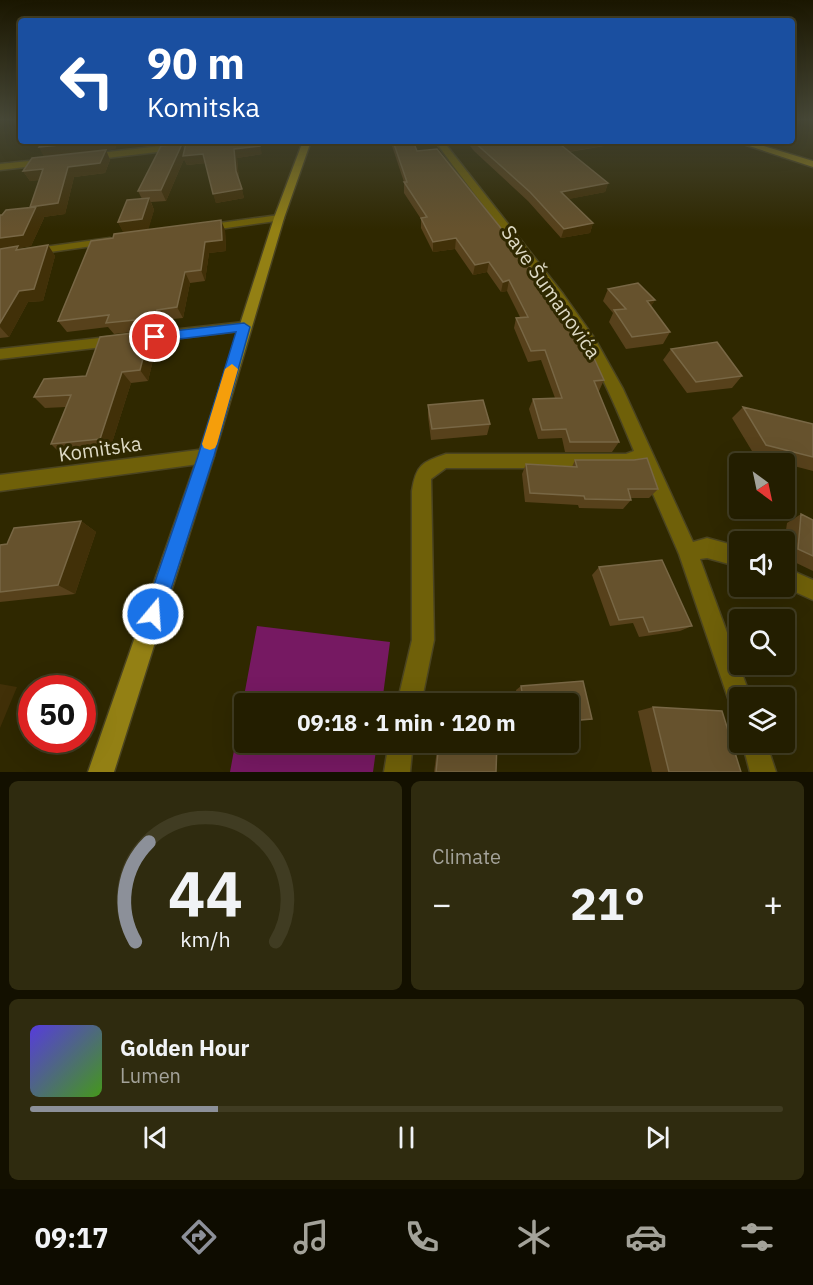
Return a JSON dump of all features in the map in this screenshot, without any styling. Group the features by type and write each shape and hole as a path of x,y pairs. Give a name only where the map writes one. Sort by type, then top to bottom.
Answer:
{"main road":[{"path":"101,772 206,456 279,218 302,156"},
{"path":"787,156 813,164"}],"street":[{"path":"78,159 104,156"},
{"name":"Save Šumanovića","path":"451,156 553,288 590,343 615,389 688,553 736,687"},
{"path":"0,167 56,161"},
{"path":"198,229 279,218"},
{"path":"0,256 116,240"},
{"path":"0,354 244,327"},
{"path":"411,693 423,640 421,491 423,475 433,466 446,461 626,461 644,455"},
{"name":"Komitska","path":"0,483 206,456"},
{"path":"688,553 707,548 729,554"},
{"path":"795,582 813,590"},
{"path":"397,772 400,753"},
{"path":"757,753 763,772"}],"shaded area":[{"path":"257,626 390,642 383,693 245,693"},
{"path":"234,750 234,753 376,753 373,772 230,772"}],"building":[{"path":"103,156 100,163 68,167 58,203 30,207 43,169 23,171 32,158"},
{"path":"156,156 177,156 161,190 138,191"},
{"path":"204,156 235,156 236,171 242,189 213,194"},
{"path":"398,156 443,156 500,227 521,259 523,258 547,288 571,327 580,326 591,344 588,345 604,380 594,381 619,442 570,442 566,429 542,430 533,399 562,398 545,350 531,351 516,318 528,317 509,280 503,282 489,262 475,265 456,238 433,242 421,218 427,217 404,182 407,182"},
{"path":"490,156 575,156 608,183 561,192 593,223 564,229 530,192"},
{"path":"149,198 142,219 118,222 127,200"},
{"path":"36,207 23,235 0,238 0,215 6,210"},
{"path":"221,220 222,240 205,242 201,270 185,272 177,307 157,310 155,318 106,323 109,315 58,321 91,241 113,238 114,234"},
{"path":"48,245 34,289 19,291 0,323 0,249 18,246 16,250"},
{"path":"638,283 655,300 647,301 670,332 632,337 614,310 626,309 608,289"},
{"path":"150,331 140,370 122,372 100,439 51,444 71,395 34,397 44,379 86,376 100,337"},
{"path":"717,342 742,376 696,382 671,349"},
{"path":"483,400 490,424 432,429 428,405"},
{"path":"743,407 813,424 813,457 766,445"},
{"path":"647,458 658,489 628,489 631,500 585,499 584,496 530,493 526,464 577,467 575,460"},
{"path":"801,514 813,520 813,556 798,549"},
{"path":"81,521 58,585 0,592 0,545 7,544 14,528"},
{"path":"662,560 692,626 649,632 643,617 619,620 599,567"},
{"path":"583,681 592,719 579,720 579,693 522,693 521,686"},
{"path":"653,707 722,711 729,733 729,753 735,753 741,772 669,772"},
{"path":"438,753 497,753 496,772 436,772"}],"slow traffic":[{"path":"210,444 232,369"}],"route":[{"path":"153,614 206,456 244,327 155,337"}]}
